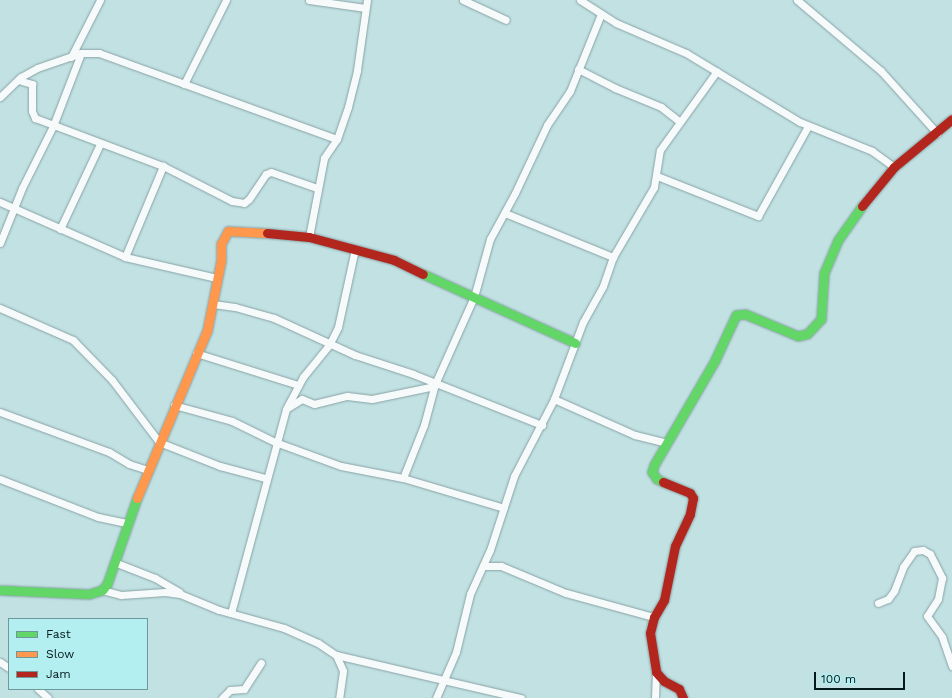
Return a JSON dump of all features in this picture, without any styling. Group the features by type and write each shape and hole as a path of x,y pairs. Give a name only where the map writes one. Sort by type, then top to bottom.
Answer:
{"street":[{"path":"71,57 100,0"},
{"path":"184,84 226,0"},
{"path":"309,0 366,8"},
{"path":"308,237 324,158 337,139 357,70 368,0"},
{"path":"463,0 475,3 506,20"},
{"path":"580,0 628,29 686,53 808,126 872,151 894,167"},
{"path":"797,0 881,71 937,133"},
{"path":"403,478 424,425 435,385 474,297 488,245 505,213 549,120 570,91 601,14"},
{"path":"0,243 13,209 53,126 81,53"},
{"path":"0,97 18,80 37,68 81,53 107,56 337,139"},
{"path":"578,69 615,88 656,105 678,121"},
{"path":"436,698 456,652 470,594 483,566 520,462 542,425 554,399 582,322 603,286 613,257 649,198 657,176 660,150 678,121 717,71"},
{"path":"18,80 29,82 34,88 32,116 53,126 100,144 163,166 239,203 249,199 266,174 271,172 317,188"},
{"path":"655,698 656,672 650,644 654,617 664,600 675,546 692,504 690,493 654,475 654,465 715,360 736,315 745,314 802,336 818,323 822,314 822,280 838,240 854,216 894,167 937,133 952,119"},
{"path":"657,176 758,216 808,126"},
{"path":"60,229 100,144"},
{"path":"125,257 163,166"},
{"path":"0,202 125,257 217,278"},
{"path":"505,213 613,257"},
{"path":"102,590 107,584 126,523 174,405 207,330 213,304 221,244 228,231 240,230 308,237 394,260 474,297 491,307 528,320 575,343"},
{"path":"231,613 275,442 286,409 298,385 329,345 343,309 355,249"},
{"path":"213,304 258,312 297,328 329,345 542,425"},
{"path":"0,308 78,344 112,380 159,442 220,466 266,478"},
{"path":"196,353 298,385"},
{"path":"286,409 302,399 314,404 347,396 372,399 435,385"},
{"path":"554,399 635,435 666,443"},
{"path":"174,405 232,421 275,442 341,466 403,478 504,508"},
{"path":"0,412 148,470"},
{"path":"0,479 98,517 126,523"},
{"path":"878,603 888,599 894,591 904,567 914,551 923,550 930,554 942,578 938,599 927,616 942,637 952,666"},
{"path":"114,562 155,578 180,594 231,613 284,628 318,643 336,655 521,698"},
{"path":"483,566 501,566 566,593 654,617"},
{"path":"0,590 82,595 102,590 121,595 165,592 180,594"},
{"path":"336,655 343,671 339,698"},
{"path":"222,698 225,692 244,689 261,663"},
{"path":"656,672 680,696"},
{"path":"39,690 48,698"}],"traffic: fast":[{"path":"663,482 657,479 652,472 654,465 715,360 736,315 745,314 798,336 807,334 821,319 824,273 838,240 862,206"},
{"path":"423,274 575,343"},
{"path":"0,590 89,594 102,590 107,584 137,498"}],"traffic: slow":[{"path":"137,498 207,331 221,260 221,244 228,231 267,233"}],"traffic: jam":[{"path":"862,206 894,167 952,119"},
{"path":"267,233 309,237 394,260 423,274"},
{"path":"663,482 690,493 693,498 690,514 675,546 664,600 654,617 650,633 656,672 664,681 679,689 683,698"}]}
